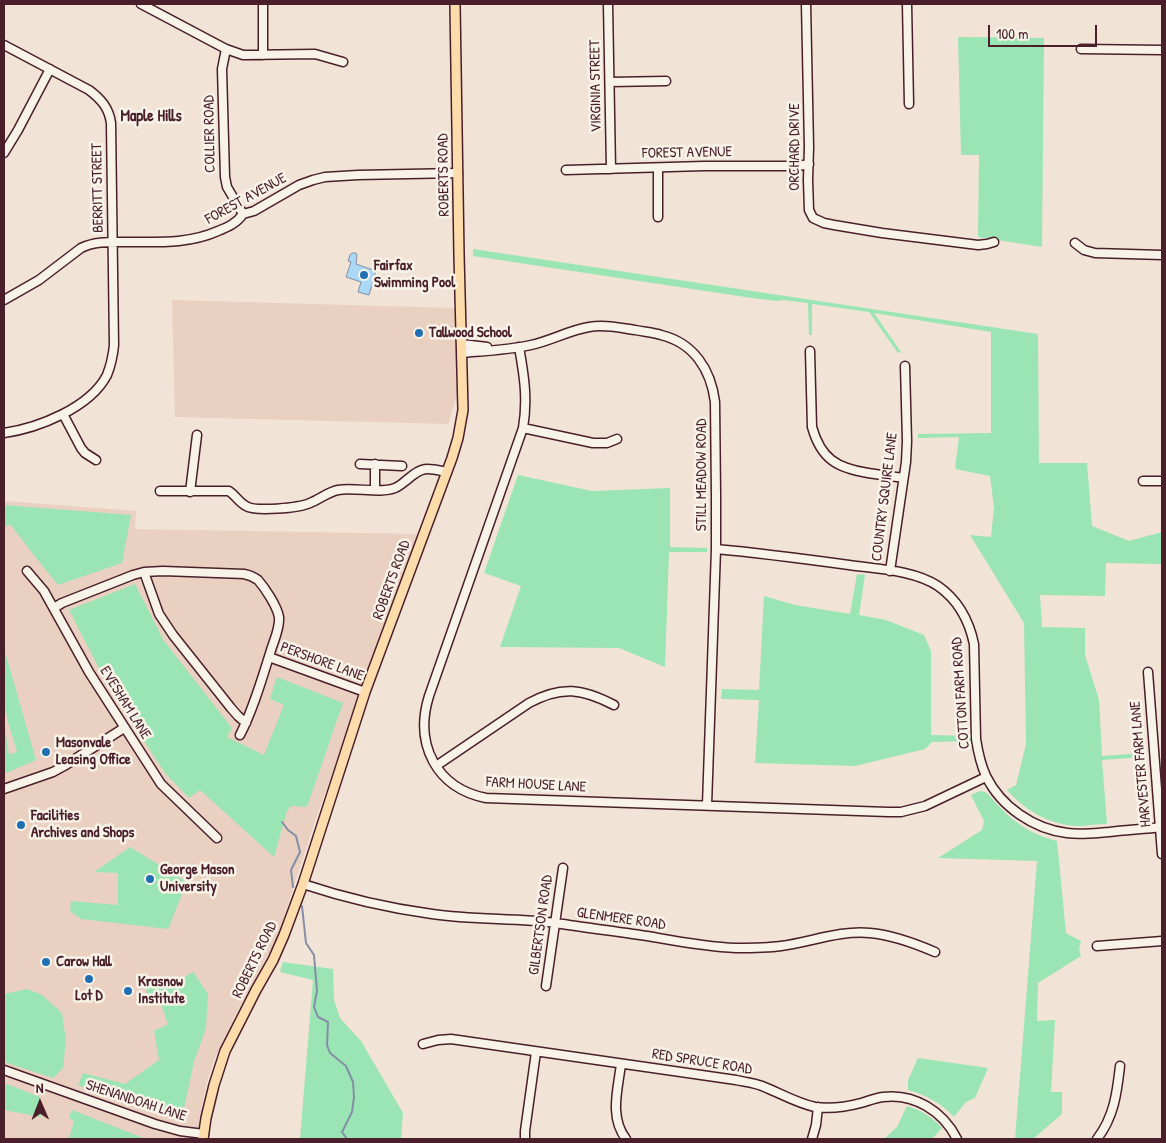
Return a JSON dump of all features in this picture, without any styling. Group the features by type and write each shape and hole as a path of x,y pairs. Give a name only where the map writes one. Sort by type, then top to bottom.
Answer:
{"main road":[{"name":"ROBERTS ROAD","path":"204,1137 206,1118 214,1085 225,1051 279,948 303,884 365,692 458,438 463,410 455,4"}],"street":[{"path":"141,4 226,49 243,55 315,54 343,62"},
{"path":"263,4 263,55"},
{"name":"VIRGINIA STREET","path":"608,4 611,169"},
{"name":"ORCHARD DRIVE","path":"806,4 808,180 809,210 813,218 824,223 882,233 978,246 994,242"},
{"path":"907,4 909,104"},
{"name":"BERRITT STREET","path":"4,45 96,95 101,99 108,112 111,124 114,345 106,377 82,402 63,414 33,426 4,433"},
{"name":"COLLIER ROAD","path":"226,49 222,69 225,177 227,187 243,214"},
{"path":"1081,49 1162,50"},
{"path":"4,153 50,69"},
{"path":"610,82 666,81"},
{"name":"FOREST AVENUE","path":"566,170 798,166 808,164"},
{"path":"658,168 658,216"},
{"name":"FOREST AVENUE","path":"4,300 39,280 81,248 90,244 177,241 198,238 232,225 243,214 254,211 299,185 312,180 325,177 358,175 458,173"},
{"path":"1075,244 1084,250 1095,253 1162,255"},
{"name":"STILL MEADOW ROAD","path":"462,349 519,347 550,340 580,329 602,326 662,335 692,351 706,370 714,390 715,402 716,495 716,549 707,805"},
{"name":"FARM HOUSE LANE","path":"519,347 526,398 523,428 426,706 423,725 427,750 444,777 460,789 472,795 486,798 901,812 925,806 986,777"},
{"path":"810,351 812,427 822,449 833,461 847,469 903,478"},
{"name":"COUNTRY SQUIRE LANE","path":"890,571 906,462 905,366"},
{"path":"63,414 81,448 96,460"},
{"path":"523,428 593,443 607,443 617,439"},
{"path":"190,492 197,435"},
{"path":"360,464 402,466"},
{"path":"375,464 375,490"},
{"path":"160,492 229,492 246,506 253,509 265,509 310,504 336,490 387,490 396,488 419,470 429,469 446,472"},
{"path":"1143,481 1162,481"},
{"name":"COTTON FARM ROAD","path":"716,549 760,553 890,571 918,577 937,586 954,601 967,620 972,632 978,751 986,777 1003,800 1016,812 1032,822 1052,830 1067,833 1082,834 1161,827"},
{"name":"EVESHAM LANE","path":"27,571 44,591 89,672 161,784 217,838"},
{"path":"54,608 106,585 144,572 244,574 257,580 275,605 279,618 269,657 246,723 240,734"},
{"path":"144,572 160,614 173,635 238,716 246,723"},
{"name":"PERSHORE LANE","path":"269,657 365,692"},
{"name":"HARVESTER FARM LANE","path":"1148,672 1162,854"},
{"path":"436,766 523,707 544,696 562,691 580,692 597,696 614,705"},
{"path":"4,789 53,772 124,728"},
{"name":"GILBERTSON ROAD","path":"546,986 563,868"},
{"name":"GLENMERE ROAD","path":"303,884 357,901 432,914 523,919 702,945 736,948 780,946 841,934 870,933 885,935 935,952"},
{"path":"1097,946 1162,941"},
{"name":"RED SPRUCE ROAD","path":"423,1044 451,1039 746,1082 818,1107 834,1108 847,1106 882,1097 905,1098 920,1102 938,1114 947,1122 957,1139"},
{"path":"525,1139 536,1052"},
{"path":"621,1064 616,1114 618,1126 626,1139"},
{"path":"1097,1139 1109,1121 1114,1107 1118,1092 1120,1066"},
{"name":"SHENANDOAH LANE","path":"4,1070 155,1124 204,1137"},
{"path":"812,1139 818,1107"}],"shaded area":[{"path":"172,300 455,308 458,326 459,388 448,424 175,417"},
{"name":"George Mason University","path":"4,501 136,511 135,529 419,534 316,818 276,941 234,1017 214,1060 206,1085 199,1122 198,1139 4,1139"}],"green space":[{"path":"958,37 1044,38 1042,247 978,237 979,155 961,155"},
{"path":"473,249 1038,334 1039,463 1087,463 1092,526 1129,541 1162,532 1162,564 1106,563 1105,596 1040,595 1042,627 1085,628 1085,655 1099,700 1102,756 1143,753 1144,757 1102,760 1107,824 1076,826 1047,819 1030,810 1007,790 1016,785 1026,744 1024,623 970,535 991,537 994,508 990,476 955,469 959,437 918,438 918,434 991,433 991,332 874,313 901,352 898,353 869,312 812,304 812,335 809,335 808,303 752,298 473,256"},
{"path":"518,475 592,491 670,488 670,547 707,548 707,552 669,552 665,667 619,648 500,647 521,586 484,573"},
{"path":"4,505 131,515 122,563 58,585 10,524 4,528"},
{"path":"857,574 865,575 859,615 886,620 924,635 931,651 931,735 972,736 972,741 932,742 925,749 855,766 755,763 759,700 721,699 722,689 759,690 764,596 795,605 850,614"},
{"path":"135,584 164,641 232,728 227,737 264,755 284,705 270,699 277,677 343,703 307,807 291,806 287,811 274,857 200,790 189,798 165,773 109,688 69,610"},
{"path":"4,648 36,760 4,774 4,723 9,755 17,752 4,702"},
{"path":"980,791 988,794 1018,824 1036,834 1057,841 1066,933 1081,941 1079,949 1081,956 1038,983 1037,1021 1055,1020 1051,1092 1062,1092 1062,1114 1033,1139 1015,1139 1037,861 938,858 982,830 984,821 971,795"},
{"path":"130,847 187,882 168,929 81,919 70,911 71,901 118,905 118,873 94,872"},
{"path":"283,962 333,969 334,1000 340,1018 361,1041 403,1113 401,1139 300,1139 313,980 280,972"},
{"path":"193,972 208,994 206,1028 194,1062 180,1120 78,1085 83,1073 125,1084 159,1060 154,1031 168,1024 159,999 148,999 145,981 178,981"},
{"path":"27,989 42,995 62,1013 66,1041 63,1068 53,1078 4,1062 4,994"},
{"path":"918,1058 988,1068 975,1098 966,1102 954,1117 933,1100 908,1090 908,1080"},
{"path":"4,1083 40,1097 41,1117 4,1110"},
{"path":"907,1106 926,1114 942,1128 932,1139 884,1139 897,1127"},
{"path":"72,1110 146,1139 69,1139 74,1121 69,1118"}],"water":[{"path":"353,253 357,255 356,264 376,271 369,295 358,292 361,282 346,277 351,262 348,261"}],"waterway":[{"path":"282,822 296,836 300,852 291,870 293,887"},
{"path":"302,906 306,943 314,955 317,991 314,1007 318,1017 328,1022 327,1045 330,1053 346,1066 353,1082 352,1112 342,1132 347,1139"}],"place":[{"name":"Fairfax Swimming Pool","path":"364,275"},
{"name":"Tallwood School","path":"419,333"},
{"name":"Masonvale Leasing Office","path":"46,752"},
{"name":"Facilities Archives and Shops","path":"21,825"},
{"name":"George Mason University","path":"150,879"},
{"name":"Carow Hall","path":"46,962"},
{"name":"Lot D","path":"89,979"},
{"name":"Krasnow Institute","path":"128,991"}],"district":[{"name":"Maple Hills","path":"151,117"}]}
